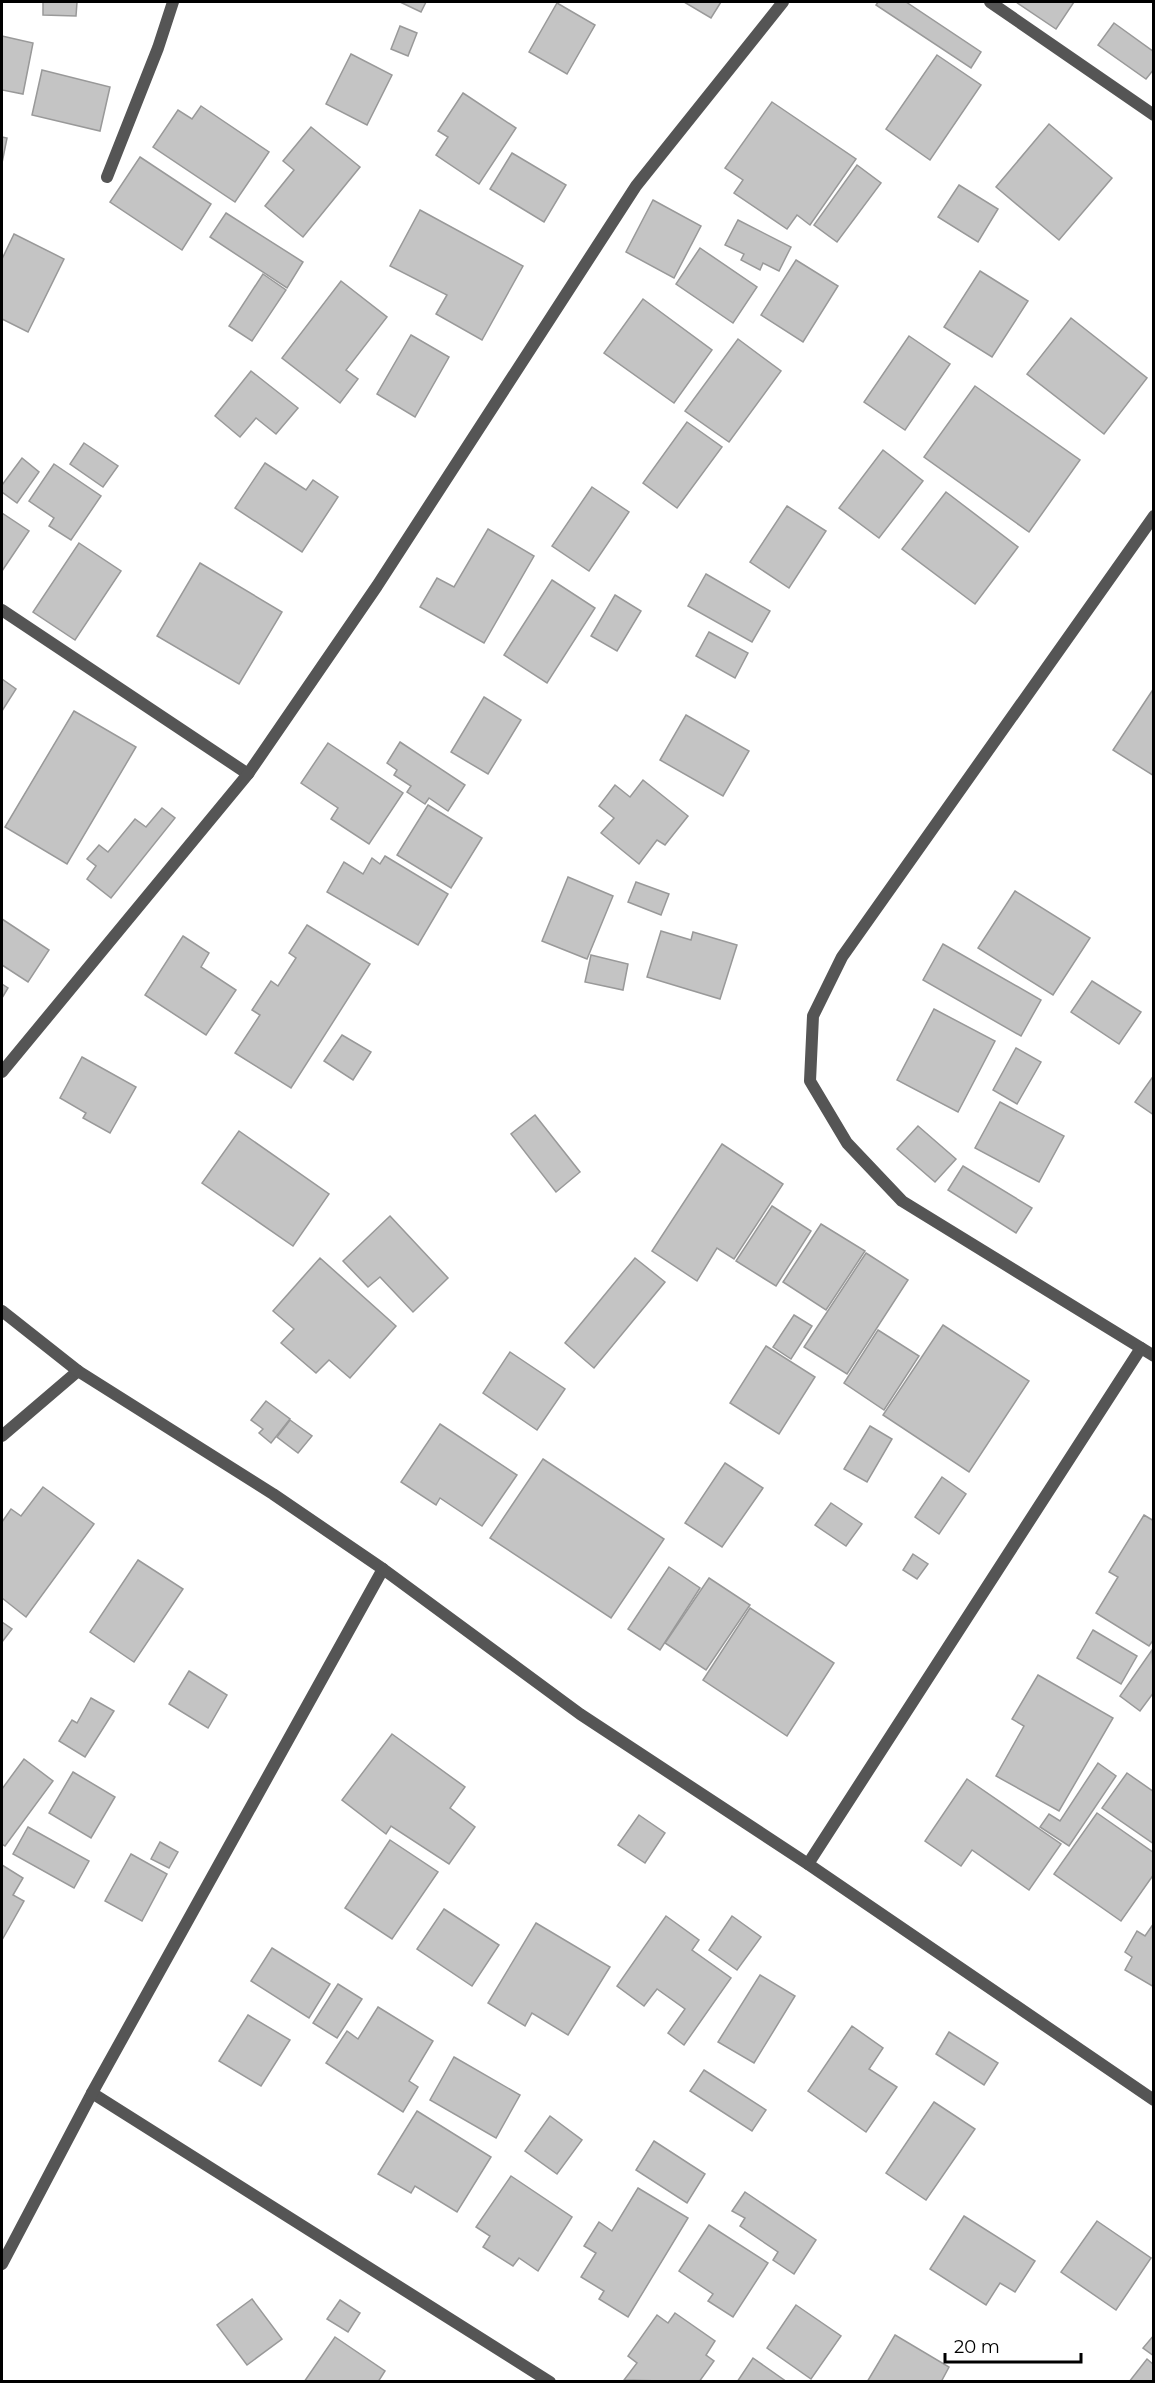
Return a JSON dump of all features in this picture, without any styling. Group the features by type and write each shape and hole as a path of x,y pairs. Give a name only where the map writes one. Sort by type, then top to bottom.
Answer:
{"street":[{"path":"107,177 158,48 173,2"},
{"path":"2,1072 248,774 377,586 636,186 783,2"},
{"path":"990,2 1154,115"},
{"path":"1154,516 842,957 813,1016 810,1081 847,1143 902,1201 1154,1356"},
{"path":"2,610 248,774"},
{"path":"2,1311 78,1371 273,1494 383,1569 580,1714 808,1864 1154,2100"},
{"path":"808,1864 1141,1348"},
{"path":"2,1436 78,1371"},
{"path":"2,2264 92,2093 383,1569"},
{"path":"92,2093 550,2382"}],"building":[{"path":"43,2 77,2 76,16 43,15"},
{"path":"400,2 426,2 421,12"},
{"path":"684,2 721,2 711,18"},
{"path":"878,2 906,2 981,52 971,68 876,5"},
{"path":"1016,2 1074,2 1056,29"},
{"path":"557,3 595,25 567,74 529,52"},
{"path":"1114,23 1154,52 1154,69 1146,79 1098,45"},
{"path":"400,26 417,33 408,56 391,49"},
{"path":"2,36 33,43 23,94 2,90"},
{"path":"351,54 392,75 367,125 326,104"},
{"path":"937,55 981,85 930,160 886,129"},
{"path":"42,70 110,87 100,131 32,115"},
{"path":"463,93 516,128 479,184 436,155 448,137 438,131"},
{"path":"772,102 856,159 810,225 797,215 787,229 734,193 743,180 725,168"},
{"path":"201,106 269,152 235,202 153,147 178,110 192,119"},
{"path":"1049,124 1112,178 1059,240 996,187"},
{"path":"311,127 360,167 303,237 265,206 294,170 283,161"},
{"path":"2,137 7,138 2,163"},
{"path":"512,153 566,185 544,222 490,189"},
{"path":"140,157 211,204 182,250 110,202"},
{"path":"857,165 881,183 837,242 814,225"},
{"path":"959,185 998,209 978,242 938,217"},
{"path":"653,200 701,226 674,278 626,252"},
{"path":"420,210 523,266 482,340 436,314 447,295 390,266"},
{"path":"226,213 303,262 287,288 210,237"},
{"path":"738,220 791,247 779,271 763,263 760,270 741,260 744,254 725,245"},
{"path":"14,234 64,259 28,332 2,319 2,259"},
{"path":"700,248 757,287 733,323 676,284"},
{"path":"796,260 838,286 803,342 761,315"},
{"path":"980,271 1028,301 992,357 944,327"},
{"path":"263,274 286,290 252,341 229,326"},
{"path":"341,281 387,317 346,370 358,379 340,403 282,358"},
{"path":"643,299 712,350 674,403 604,353"},
{"path":"1071,318 1147,378 1104,434 1027,374"},
{"path":"411,335 449,357 415,417 377,394"},
{"path":"909,336 950,364 905,430 864,402"},
{"path":"738,339 781,371 729,442 685,411"},
{"path":"251,371 298,408 276,434 256,418 240,437 215,416"},
{"path":"975,386 1080,460 1029,532 924,457"},
{"path":"687,422 722,447 677,508 643,483"},
{"path":"84,443 118,466 103,487 70,464"},
{"path":"883,450 923,481 879,538 839,508"},
{"path":"22,458 39,472 17,503 2,492 2,485"},
{"path":"265,463 306,490 313,480 338,497 302,552 235,508"},
{"path":"54,464 101,496 71,540 49,526 54,518 29,501"},
{"path":"592,487 629,512 589,571 552,546"},
{"path":"946,492 1018,547 975,604 902,549"},
{"path":"787,506 826,531 789,588 750,562"},
{"path":"2,513 29,531 2,571"},
{"path":"488,529 534,556 484,643 420,607 437,578 454,587"},
{"path":"79,543 121,571 75,640 33,612"},
{"path":"200,563 282,612 239,684 157,636"},
{"path":"706,574 770,611 752,642 688,606"},
{"path":"552,580 595,608 547,683 504,655"},
{"path":"615,595 641,611 617,651 591,636"},
{"path":"709,632 748,653 735,678 696,656"},
{"path":"2,679 16,689 2,711"},
{"path":"1154,688 1154,776 1113,750"},
{"path":"484,697 521,720 488,774 451,752"},
{"path":"74,711 136,747 67,864 5,827"},
{"path":"686,715 749,751 723,796 660,760"},
{"path":"400,742 465,785 448,811 429,798 425,804 407,792 411,786 394,775 397,770 387,763"},
{"path":"328,743 403,793 369,844 331,819 338,808 301,783"},
{"path":"643,780 688,816 665,845 657,840 639,864 601,833 614,818 599,806 615,785 630,797"},
{"path":"428,805 482,838 451,888 397,855"},
{"path":"162,808 175,818 111,898 87,879 96,866 87,859 99,845 108,852 135,819 146,827"},
{"path":"385,856 448,894 418,945 327,892 344,862 363,874 372,858 380,864"},
{"path":"568,877 613,896 587,959 542,941"},
{"path":"636,882 669,894 661,915 628,902"},
{"path":"1015,891 1090,938 1053,995 978,948"},
{"path":"2,919 49,950 28,982 2,965"},
{"path":"307,925 370,964 291,1088 235,1053 260,1015 252,1010 271,981 278,986 296,958 289,953"},
{"path":"661,931 691,940 693,932 737,945 720,999 647,977"},
{"path":"183,936 209,953 201,967 236,990 206,1035 145,995"},
{"path":"943,944 1041,1000 1021,1036 923,980"},
{"path":"591,955 628,964 623,990 585,982"},
{"path":"1092,981 1141,1012 1119,1044 1071,1012"},
{"path":"2,984 8,988 2,998"},
{"path":"934,1009 995,1041 958,1112 897,1080"},
{"path":"342,1035 371,1052 353,1080 324,1061"},
{"path":"1016,1048 1041,1062 1017,1104 993,1090"},
{"path":"82,1057 136,1087 110,1133 83,1118 86,1113 60,1098"},
{"path":"1154,1075 1154,1115 1135,1102"},
{"path":"1000,1102 1064,1136 1039,1182 975,1148"},
{"path":"535,1115 580,1172 556,1192 511,1134"},
{"path":"918,1126 956,1159 935,1182 897,1149"},
{"path":"239,1131 329,1194 293,1246 202,1183"},
{"path":"722,1144 783,1184 734,1259 717,1248 697,1281 652,1251"},
{"path":"963,1166 1032,1208 1016,1233 948,1190"},
{"path":"772,1206 811,1231 776,1286 736,1261"},
{"path":"390,1216 448,1278 413,1312 380,1277 368,1287 343,1261"},
{"path":"821,1224 865,1251 826,1310 783,1282"},
{"path":"866,1253 908,1280 847,1374 804,1347"},
{"path":"320,1258 396,1326 350,1378 329,1360 316,1373 281,1343 294,1329 273,1311"},
{"path":"635,1258 665,1282 594,1368 565,1343"},
{"path":"794,1315 812,1326 791,1359 773,1347"},
{"path":"943,1325 1029,1381 969,1472 883,1415"},
{"path":"878,1330 919,1356 884,1410 844,1383"},
{"path":"766,1346 815,1377 779,1434 730,1403"},
{"path":"510,1352 565,1389 537,1430 483,1393"},
{"path":"266,1401 290,1419 271,1443 259,1433 263,1429 251,1420"},
{"path":"290,1420 312,1436 298,1453 277,1437"},
{"path":"440,1424 517,1475 482,1526 440,1498 436,1505 401,1482"},
{"path":"870,1426 892,1439 867,1482 844,1469"},
{"path":"543,1459 664,1539 611,1618 490,1538"},
{"path":"725,1463 763,1488 722,1547 685,1523"},
{"path":"942,1477 966,1494 939,1534 915,1517"},
{"path":"43,1487 94,1524 26,1617 2,1598 2,1522 11,1509 21,1516"},
{"path":"831,1503 862,1524 846,1546 815,1525"},
{"path":"1144,1515 1154,1521 1154,1639 1149,1646 1096,1613 1118,1577 1109,1572"},
{"path":"913,1554 928,1564 917,1579 903,1570"},
{"path":"138,1560 183,1589 134,1662 90,1632"},
{"path":"669,1567 700,1588 660,1650 628,1629"},
{"path":"709,1578 750,1605 706,1670 665,1643"},
{"path":"750,1608 834,1663 787,1736 703,1680"},
{"path":"2,1622 12,1629 2,1642"},
{"path":"1093,1630 1137,1656 1121,1684 1077,1658"},
{"path":"1152,1650 1154,1692 1140,1711 1120,1696"},
{"path":"189,1671 227,1695 208,1728 169,1704"},
{"path":"1038,1675 1113,1718 1059,1811 996,1776 1024,1726 1012,1719"},
{"path":"91,1698 114,1711 85,1757 59,1741 72,1720 77,1723"},
{"path":"392,1734 465,1787 450,1808 475,1827 449,1864 391,1826 386,1834 342,1800"},
{"path":"24,1759 53,1781 5,1846 2,1844 2,1789"},
{"path":"1098,1763 1116,1776 1069,1846 1040,1827 1049,1814 1060,1821"},
{"path":"73,1772 115,1797 91,1838 49,1813"},
{"path":"1127,1773 1154,1792 1154,1844 1102,1808"},
{"path":"967,1779 1061,1844 1029,1890 972,1850 961,1866 925,1841"},
{"path":"1097,1813 1154,1853 1154,1874 1121,1921 1054,1874"},
{"path":"639,1815 665,1833 645,1863 618,1845"},
{"path":"28,1827 89,1861 74,1888 13,1854"},
{"path":"390,1840 438,1872 392,1939 345,1908"},
{"path":"160,1842 178,1852 169,1868 151,1859"},
{"path":"131,1854 167,1874 142,1921 105,1901"},
{"path":"2,1865 23,1878 13,1895 24,1901 2,1940"},
{"path":"444,1909 499,1945 472,1986 417,1949"},
{"path":"666,1916 699,1940 692,1950 731,1978 684,2045 668,2033 685,2009 657,1989 644,2006 617,1986"},
{"path":"732,1916 761,1937 737,1970 709,1950"},
{"path":"536,1923 610,1967 568,2035 532,2013 525,2026 488,2003"},
{"path":"1154,1923 1154,1987 1125,1970 1132,1957 1125,1952 1137,1931 1145,1936"},
{"path":"272,1948 330,1984 309,2018 251,1981"},
{"path":"760,1975 795,1996 754,2063 718,2042"},
{"path":"338,1984 362,1999 337,2038 313,2023"},
{"path":"378,2007 433,2041 409,2081 418,2087 403,2112 326,2063 347,2031 358,2039"},
{"path":"248,2015 290,2040 261,2086 219,2061"},
{"path":"852,2026 883,2048 869,2069 897,2087 866,2132 808,2091"},
{"path":"949,2032 998,2063 984,2085 936,2054"},
{"path":"454,2057 520,2095 496,2138 430,2100"},
{"path":"704,2070 766,2110 752,2131 690,2091"},
{"path":"934,2102 975,2129 926,2200 886,2173"},
{"path":"417,2111 491,2157 457,2212 415,2186 411,2193 378,2174"},
{"path":"550,2116 582,2140 557,2174 525,2151"},
{"path":"654,2141 705,2174 687,2203 636,2170"},
{"path":"511,2176 572,2217 538,2271 519,2258 513,2266 483,2247 490,2236 476,2227"},
{"path":"638,2188 688,2218 628,2317 599,2299 604,2291 581,2277 596,2253 584,2246 599,2222 612,2231"},
{"path":"745,2192 816,2240 794,2274 773,2260 778,2252 740,2226 745,2218 732,2211"},
{"path":"964,2216 1035,2261 1015,2292 1000,2283 986,2305 930,2269"},
{"path":"1097,2221 1151,2258 1116,2310 1061,2272"},
{"path":"709,2225 768,2263 733,2317 708,2301 713,2294 679,2271"},
{"path":"252,2299 282,2339 247,2365 217,2325"},
{"path":"340,2300 360,2313 348,2332 327,2319"},
{"path":"796,2305 841,2336 811,2379 767,2348"},
{"path":"675,2313 715,2341 706,2355 714,2361 699,2382 624,2380 637,2363 628,2356 657,2315 668,2323"},
{"path":"895,2335 949,2367 941,2382 867,2382"},
{"path":"1154,2335 1154,2356 1143,2348"},
{"path":"335,2337 385,2371 378,2382 304,2382"},
{"path":"753,2358 787,2382 737,2382"},
{"path":"1147,2359 1154,2365 1154,2382 1129,2382"}]}
